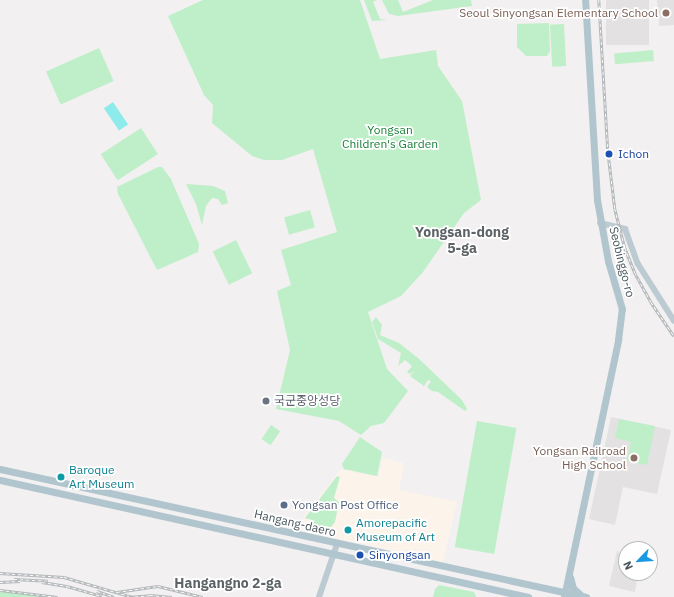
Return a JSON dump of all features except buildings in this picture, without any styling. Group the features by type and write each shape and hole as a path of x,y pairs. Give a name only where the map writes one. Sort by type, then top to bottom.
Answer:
{"main road":[{"name":"Seobinggo-ro","path":"564,595 570,574 620,328 621,301 608,261 600,223 585,0"},
{"name":"Hangang-daero","path":"0,469 564,595 586,597"},
{"name":"Hangang-daero","path":"0,480 528,597"},
{"path":"570,574 573,588 586,597"}],"street":[{"path":"600,223 625,229 638,264 674,321"},
{"path":"319,597 337,544"}],"shaded area":[{"path":"606,0 649,0 649,45 606,45"},
{"name":"Seoul Sinyongsan Elementary School","path":"657,0 674,0 674,25 659,26"},
{"name":"Yongsan Railroad High School","path":"611,417 671,430 657,494 623,487 615,525 589,519"},
{"path":"383,458 404,463 399,490 457,502 443,562 299,530 298,524 341,469 378,477"},
{"path":"618,551 618,581 637,581 635,592 609,586"}],"green space":[{"name":"Yongsan Children's Garden","path":"203,0 360,0 380,59 436,50 438,66 462,101 481,200 464,213 423,272 401,296 368,312 387,369 408,391 384,423 371,426 361,435 339,421 276,409 290,350 277,291 291,285 281,250 337,232 313,149 282,160 264,160 252,156 212,123 213,105 204,95 168,16"},
{"path":"364,0 377,0 373,2 380,19 387,20 372,21"},
{"path":"382,0 398,0 403,12 433,0 471,0 472,6 398,16 389,14"},
{"path":"549,23 550,51 547,56 526,56 517,47 517,24"},
{"path":"564,24 566,66 552,67 550,25"},
{"path":"99,48 114,81 61,104 46,72"},
{"path":"653,50 654,61 615,64 614,53"},
{"path":"141,128 158,154 118,180 101,154"},
{"path":"158,167 162,167 171,179 199,244 198,252 157,270 118,194 117,187"},
{"path":"186,184 213,186 225,191 228,203 222,205 218,199 212,198 206,206 202,225 196,204"},
{"path":"310,210 315,227 289,235 284,217"},
{"path":"236,240 252,273 229,285 213,251"},
{"path":"376,317 382,325 380,335 399,343 418,358 462,400 467,409 465,411 438,392 432,391 427,387 431,381 428,380 424,386 410,376 415,370 410,374 407,372 412,366 405,360 398,366 401,353 378,339 372,322"},
{"path":"619,419 655,426 647,465 627,461 631,442 615,438"},
{"path":"477,421 516,428 494,554 455,547"},
{"path":"271,425 280,431 271,445 261,439"},
{"path":"360,437 382,452 377,476 344,469 342,464"},
{"path":"337,476 340,477 334,498 339,502 335,522 328,531 313,530 312,520 305,518"},
{"path":"439,585 474,592 476,597 433,597 435,589"},
{"path":"0,591 11,591 50,597 0,597"}],"water":[{"path":"113,102 128,124 119,131 104,108"}],"railway":[{"path":"599,0 608,151 615,209 625,248 635,273 651,302 674,336"},
{"path":"0,573 64,577 133,597"},
{"path":"14,579 48,581"},
{"path":"0,582 20,581"},
{"path":"42,582 67,586 102,596"},
{"path":"117,592 158,586 203,597"},
{"path":"0,590 58,597"},
{"path":"97,591 114,597"},
{"path":"129,597 150,595 172,597"}],"place":[{"name":"Seoul Sinyongsan Elementary School","path":"666,13"},
{"name":"Ichon","path":"609,154"},
{"name":"국군중앙성당","path":"266,401"},
{"name":"Yongsan Railroad High School","path":"634,458"},
{"name":"Baroque Art Museum","path":"61,477"},
{"name":"Yongsan Post Office","path":"284,505"},
{"name":"Amorepacific Museum of Art","path":"348,530"},
{"name":"Sinyongsan","path":"360,555"}],"district":[{"name":"Yongsan-dong 5-ga","path":"462,240"},
{"name":"Hangangno 2-ga","path":"228,583"}]}
